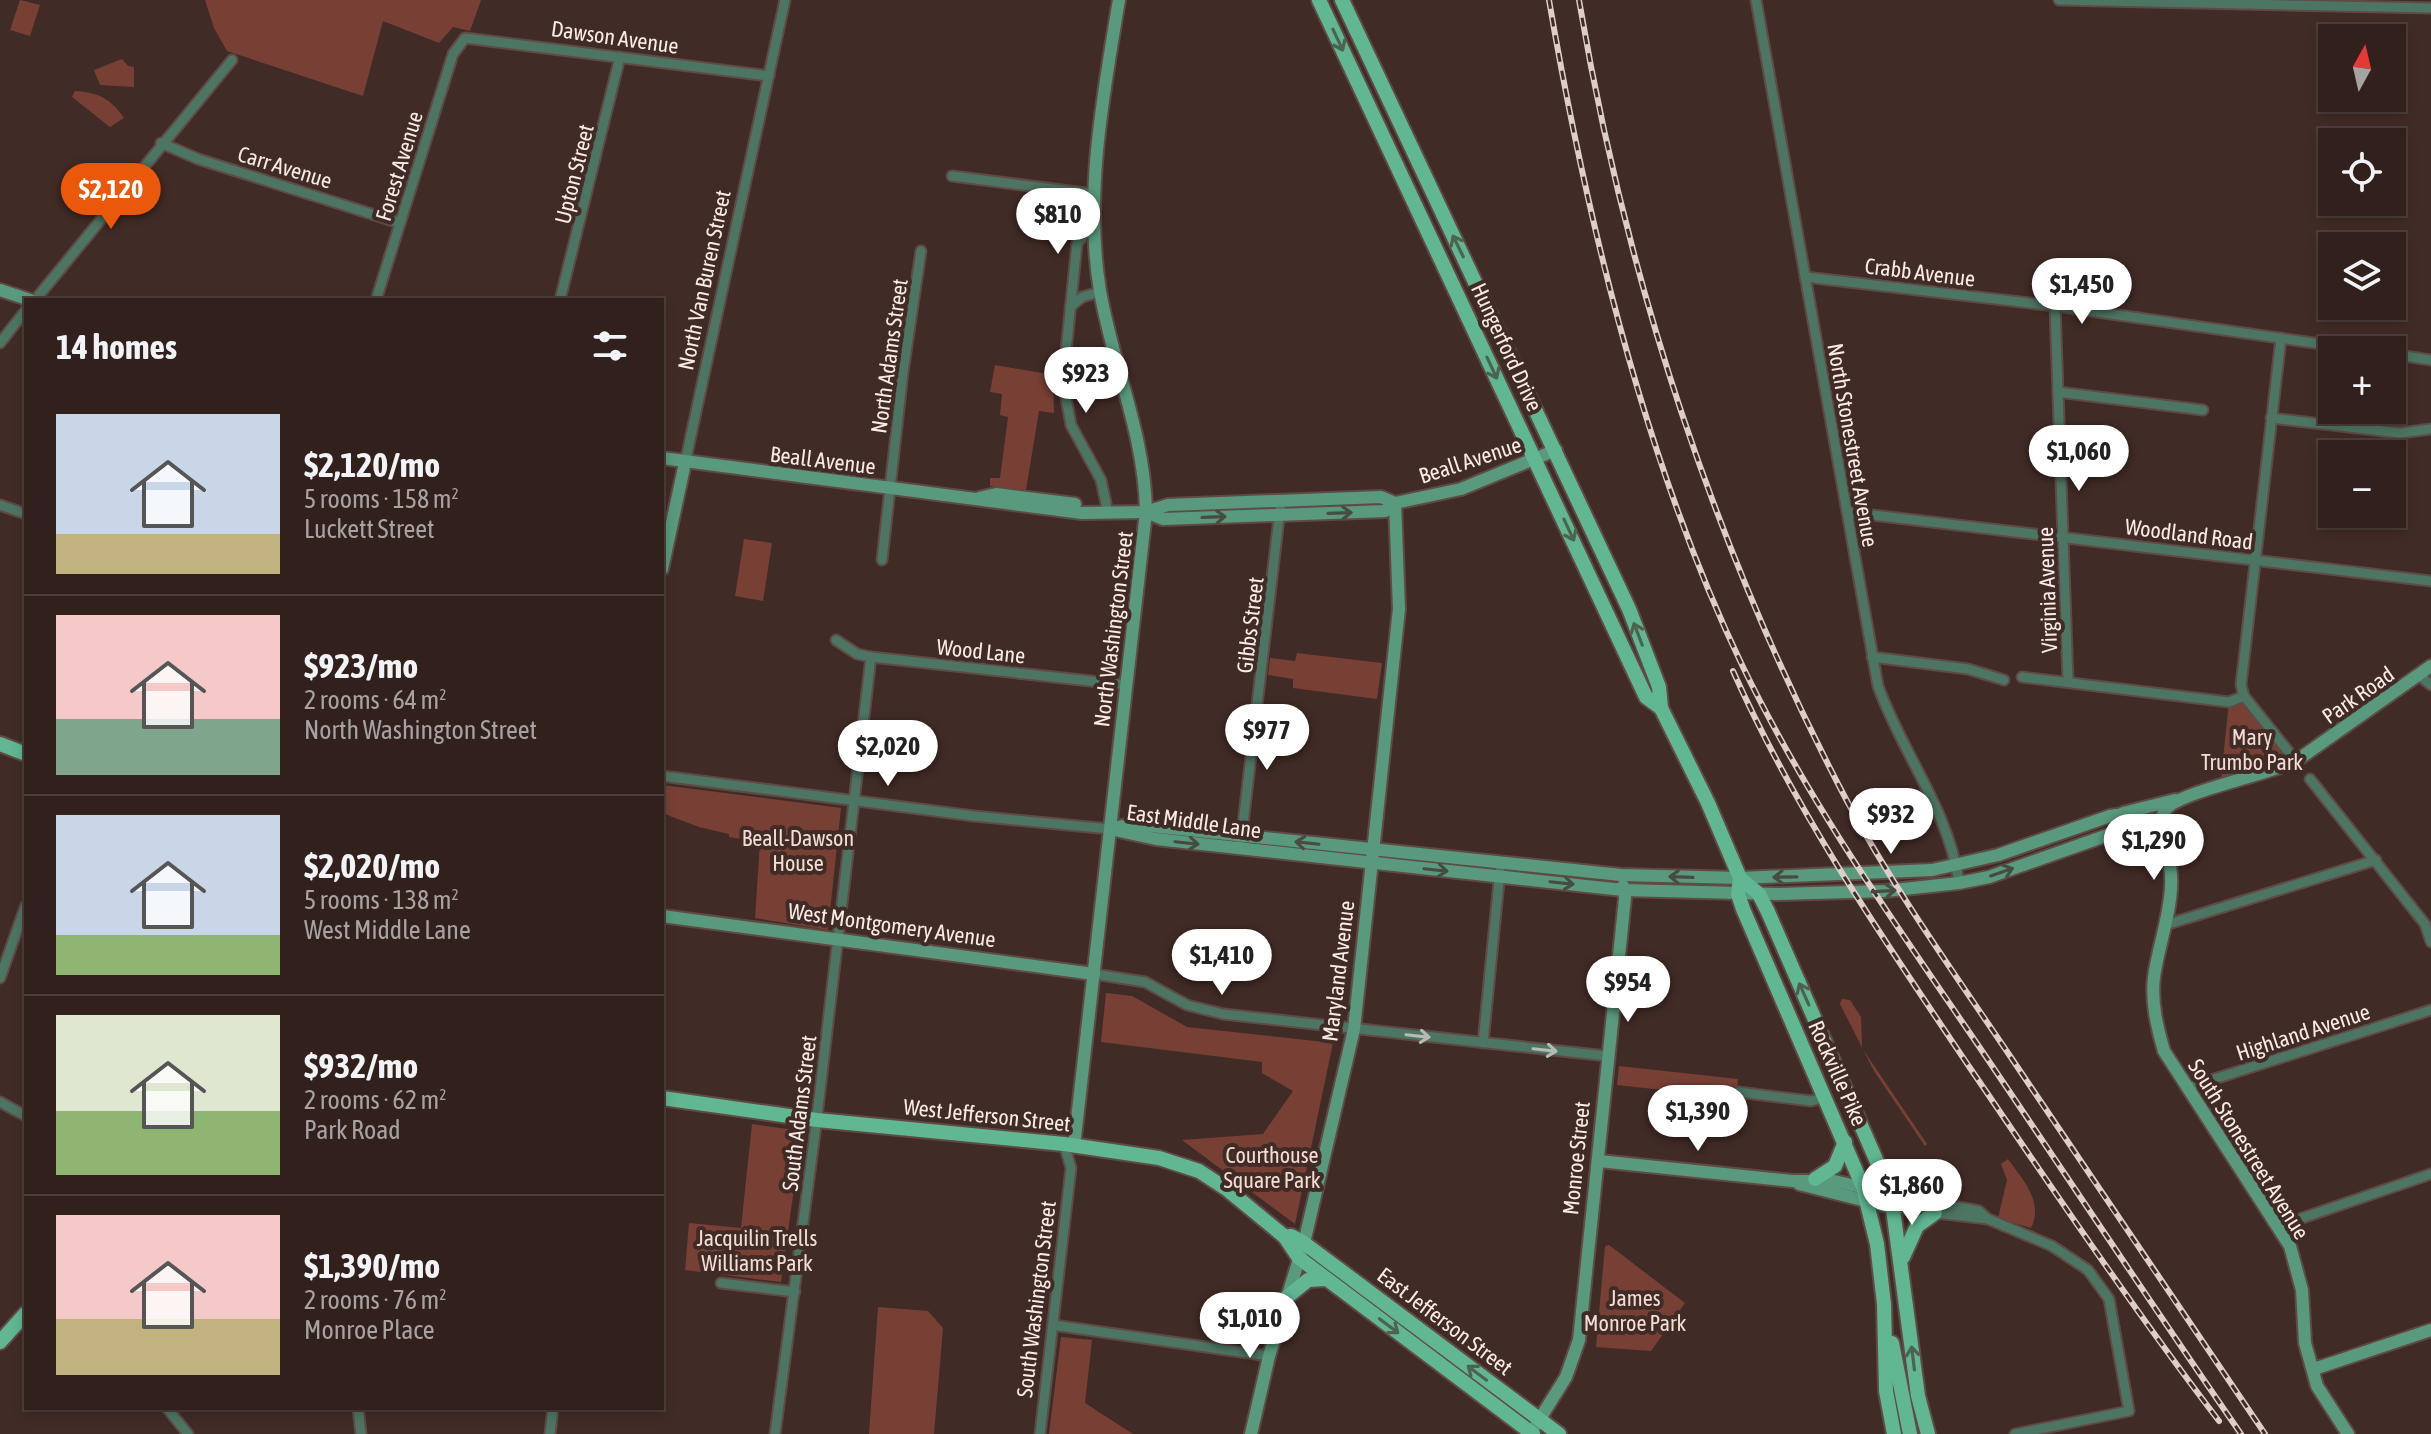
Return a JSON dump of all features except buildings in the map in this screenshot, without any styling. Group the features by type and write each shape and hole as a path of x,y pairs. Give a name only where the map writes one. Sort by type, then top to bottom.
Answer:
{"main road":[{"name":"Hungerford Drive","path":"1319,0 1646,697 1661,708"},
{"name":"Hungerford Drive","path":"1342,3 1629,609 1659,687 1661,708 1708,803 1740,878 1759,894"},
{"path":"0,744 24,753"},
{"path":"1738,894 1740,878"},
{"name":"Rockville Pike","path":"1738,894 1865,1195 1877,1244 1884,1304 1886,1391 1894,1434"},
{"name":"Rockville Pike","path":"1759,894 1892,1201 1918,1396 1928,1434"},
{"name":"West Jefferson Street","path":"664,1098 817,1120 1074,1146 1159,1158 1199,1171 1228,1190 1301,1250"},
{"path":"1815,1179 1835,1166 1845,1142"},
{"path":"1901,1265 1917,1226 1935,1213"},
{"name":"East Jefferson Street","path":"1301,1250 1327,1279 1531,1434"},
{"name":"East Jefferson Street","path":"1301,1250 1559,1434"},
{"path":"1287,1297 1308,1280 1327,1279"},
{"path":"1884,1304 1910,1434"},
{"path":"0,1342 24,1315"}],"street":[{"name":"North Van Buren Street","path":"664,560 785,0"},
{"name":"North Washington Street","path":"1094,974 1146,512 1139,441 1100,292 1093,226 1093,194 1119,0"},
{"name":"North Stonestreet Avenue","path":"1756,0 1872,657 1886,709 1944,821 1959,883"},
{"path":"2059,0 2431,8"},
{"name":"Dawson Avenue","path":"458,45 465,38 769,76"},
{"name":"Forest Avenue","path":"377,298 458,45"},
{"name":"Upton Street","path":"560,298 620,57"},
{"path":"35,298 232,60"},
{"name":"Carr Avenue","path":"161,143 198,159 400,223"},
{"path":"952,176 1093,194"},
{"name":"North Washington Street","path":"1093,226 1077,243 1063,381 1071,425 1101,480 1106,513"},
{"name":"North Adams Street","path":"882,560 921,251"},
{"name":"Crabb Avenue","path":"1805,277 2055,306 2318,343"},
{"path":"0,290 26,298"},
{"path":"1070,307 1082,297 1100,292"},
{"name":"Virginia Avenue","path":"2055,306 2068,682"},
{"path":"0,343 24,313"},
{"path":"2281,338 2241,685 2244,696 2296,761"},
{"path":"2406,356 2431,360"},
{"path":"2058,392 2203,410"},
{"path":"2271,418 2400,433 2431,429"},
{"name":"Beall Avenue","path":"1146,512 1163,519 1385,511 1395,503 1461,489 1556,450"},
{"name":"Beall Avenue","path":"664,458 979,498 996,494 1094,506 1106,513 1146,512 1168,505 1381,497 1395,503"},
{"name":"Gibbs Street","path":"1241,842 1282,514 1281,501"},
{"name":"Maryland Avenue","path":"1251,1434 1269,1356 1301,1250 1354,1029 1400,600 1395,503"},
{"path":"0,505 24,513"},
{"name":"Woodland Road","path":"1847,512 2431,581"},
{"name":"Wood Lane","path":"836,640 857,654 871,657 1127,685"},
{"path":"836,939 871,657"},
{"path":"1872,657 1968,669 2004,680"},
{"name":"Park Road","path":"2120,814 2273,772 2296,761 2431,666"},
{"path":"2420,676 2431,685"},
{"path":"2022,677 2229,702 2244,696"},
{"path":"664,776 1110,829"},
{"path":"2310,779 2425,924 2431,942"},
{"path":"2157,833 2163,815 2178,800"},
{"path":"1740,878 1899,873 1957,866 2120,814 2148,821 2157,833"},
{"name":"East Middle Lane","path":"1110,829 1131,824 1241,842 1372,856 1500,877 1623,890 1759,894"},
{"path":"1759,894 1885,891 1959,883 1989,877 2108,835 2157,833"},
{"name":"South Stonestreet Avenue","path":"2157,833 2172,867 2154,979 2157,1026 2164,1051 2279,1226 2297,1268 2305,1343 2317,1386 2329,1410 2348,1434"},
{"name":"East Middle Lane","path":"1372,856 1500,862 1621,875 1740,878"},
{"path":"2165,925 2376,860"},
{"path":"1483,1043 1500,862"},
{"name":"Monroe Street","path":"1531,1434 1566,1377 1579,1340 1599,1161 1598,1133 1623,890 1621,875"},
{"path":"0,978 24,911"},
{"name":"West Montgomery Avenue","path":"664,916 1094,974"},
{"name":"West Montgomery Avenue","path":"664,923 685,921"},
{"name":"South Adams Street","path":"775,1434 817,1120 836,939"},
{"path":"1094,974 1145,982 1201,1010 1607,1056"},
{"name":"South Washington Street","path":"1040,1434 1094,974"},
{"name":"Highland Avenue","path":"2186,1088 2431,1010"},
{"path":"1738,1092 1811,1101 1825,1097"},
{"path":"0,1102 24,1115"},
{"name":"South Washington Street","path":"1071,1168 1074,1146"},
{"path":"1599,1161 1793,1181 1935,1213 1988,1219 2052,1246 2098,1280 2109,1299 2129,1411 2015,1434"},
{"path":"2279,1226 2431,1174"},
{"path":"1793,1181 1815,1179 1865,1195"},
{"path":"1892,1201 1960,1206 1979,1211 1988,1219"},
{"path":"721,1283 795,1292"},
{"path":"1053,1325 1269,1356"},
{"path":"2314,1369 2431,1330"},
{"path":"169,1410 188,1434"},
{"path":"174,1417 182,1410"},
{"path":"358,1410 361,1434"},
{"path":"550,1434 553,1410"}],"green space":[{"path":"20,0 40,5 30,36 10,30"},
{"path":"205,0 481,0 470,31 453,27 439,43 383,21 363,96 227,51 214,28"},
{"path":"122,59 128,66 134,67 134,87 100,85 94,70"},
{"path":"75,91 103,98 124,118 110,127 72,97"},
{"path":"995,365 1053,375 1054,413 1039,411 1026,490 990,486 990,478 1000,478 1008,417 1000,415 1002,394 990,392"},
{"path":"744,539 772,543 763,601 735,596"},
{"path":"1297,653 1382,663 1377,699 1293,688 1293,679 1268,675 1270,658 1295,661"},
{"name":"Mary Trumbo Park","path":"2244,696 2296,761 2220,788 2229,702"},
{"name":"Beall-Dawson House","path":"664,785 841,808 828,930 755,918 760,842 729,837 729,834 664,814"},
{"name":"Courthouse Square Park","path":"1106,993 1132,996 1187,1027 1333,1043 1295,1224 1182,1140 1263,1134 1293,1091 1262,1073 1262,1062 1101,1042"},
{"path":"1842,999 1850,1000 1861,1017 1862,1047 1840,1004"},
{"path":"1863,1050 1927,1144 1925,1146 1874,1071"},
{"path":"1619,1066 1738,1079 1736,1098 1617,1085"},
{"name":"Jacquilin Trells Williams Park","path":"752,1124 802,1131 781,1282 685,1270 689,1223 741,1228"},
{"path":"2008,1159 2033,1200 2035,1209 2031,1228 1998,1218 2007,1180 2001,1164"},
{"name":"James Monroe Park","path":"1609,1245 1685,1303 1651,1351 1596,1347 1605,1246"},
{"path":"878,1307 928,1311 943,1328 934,1434 869,1434"},
{"path":"1061,1337 1092,1340 1085,1403 1133,1434 1049,1434"}],"railway":[{"path":"1549,0 1582,169 1624,340 1677,508 1708,589 1743,667 1795,765 1853,860 2241,1434"},
{"path":"1579,0 1622,208 1681,411 1756,610 1800,706 1847,801 1904,898 2265,1434"},
{"path":"1733,671 1784,774 1872,921 2091,1245 2219,1421"}]}
